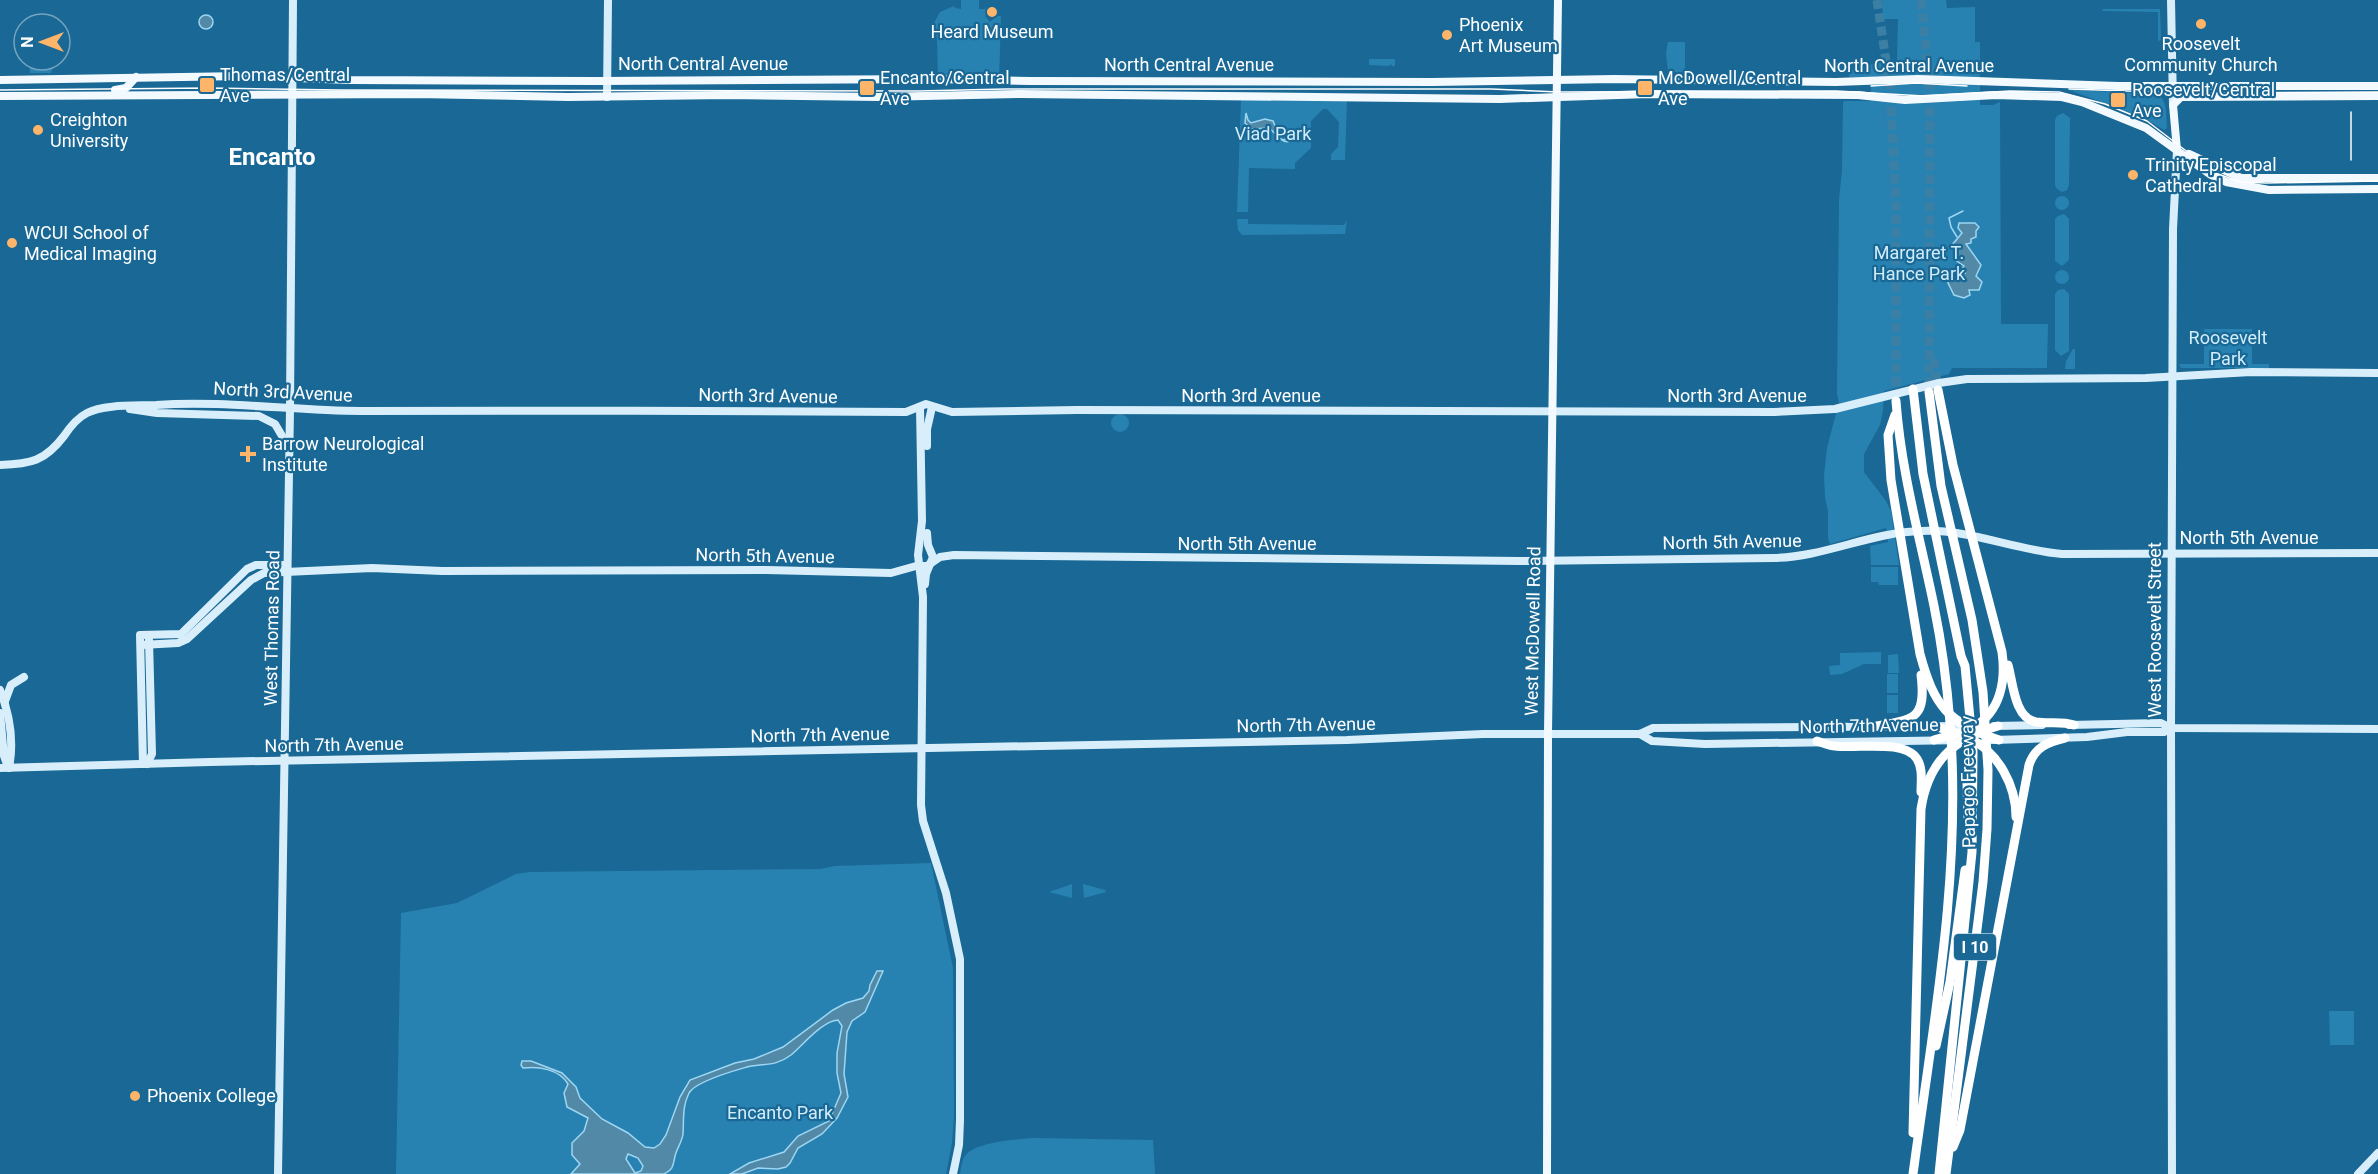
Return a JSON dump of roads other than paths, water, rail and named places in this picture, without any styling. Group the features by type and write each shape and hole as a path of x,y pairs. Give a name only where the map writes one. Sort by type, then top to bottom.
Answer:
{"highway":[{"name":"Papago Freeway","path":"1947,1174 1983,882 1988,770 1983,692 1973,630 1941,486 1934,391 2002,652"},
{"path":"1913,393 1918,439 1935,531 1965,666 1973,751 1970,891 1939,1174"},
{"name":"Papago Freeway","path":"1912,1174 1948,903 1953,818 1952,758 1940,639 1908,491 1896,405 1888,435 1889,459 1920,654"},
{"path":"1921,809 1925,789 1935,767 1998,698 2004,679 2002,652"},
{"path":"2002,652 2008,665 2020,709 2025,716 2034,722 2065,722 2074,725"},
{"path":"1920,654 1927,681 1936,697 2003,770 2015,802 2013,846"},
{"path":"1872,728 1902,723 1917,712 1923,699 1920,654"},
{"path":"1924,1092 1946,1004 1964,880 1968,822 1967,755 1959,667 1961,656"},
{"path":"1934,726 1999,740"},
{"path":"1934,740 1998,726"},
{"path":"1948,1161 1960,1130 2013,846 2033,754 2046,744 2065,738"},
{"path":"1817,741 1835,746 1899,748 1909,751 1916,758 1920,767 1921,809 1912,1174"}],"main road":[{"name":"West McDowell Road","path":"1547,1174 1548,733 1558,88 1557,0"},
{"name":"North Central Avenue","path":"0,80 136,77 350,80 740,95 878,97 1020,93 1414,96 1488,99 1558,88 1918,80 2173,86 2378,86"},
{"path":"89,95 97,91 123,90 136,77"},
{"name":"North Central Avenue","path":"0,96 607,89 931,79 1346,82 1558,88 1648,94 1871,96 1905,100 2047,96 2073,99 2146,128 2179,152"},
{"path":"1288,96 1299,93 1335,93 1346,86 1346,82"},
{"path":"2243,86 2304,96"},
{"path":"2173,105 2185,96 2378,96"},
{"name":"West Roosevelt Street","path":"2173,105 2179,152"},
{"path":"2179,152 2192,154 2241,178 2378,178"},
{"path":"2179,152 2226,182 2251,188 2378,189"}],"street":[{"name":"West Thomas Road","path":"278,1174 290,410 293,0"},
{"path":"607,89 608,0"},
{"name":"West Roosevelt Street","path":"2171,0 2173,105"},
{"name":"West Roosevelt Street","path":"2172,1174 2173,229 2179,152"},
{"name":"North 3rd Avenue","path":"0,465 35,461 49,452 71,426 88,413 107,408 206,404 290,410 351,411 654,409 906,412 926,404 946,411 978,412 1821,410 1913,393 1948,381 1980,378 2146,378 2252,372 2378,372"},
{"path":"920,407 922,521 918,555 923,597"},
{"path":"933,407 927,437 927,541 933,555 926,574 923,597 921,814 946,894 960,959 960,1120 959,1145 953,1174"},
{"name":"North 3rd Avenue","path":"124,408 157,413 259,416 272,420 289,448"},
{"path":"249,415 257,411 290,410"},
{"name":"North 5th Avenue","path":"145,764 145,639 183,642 200,622 258,574 287,568 442,571 786,570 891,573 931,564 940,557 954,555 1551,561 1790,558 1812,555 1882,536 1918,531 1980,537 2040,552 2062,554 2378,553"},
{"path":"903,570 914,573 921,581"},
{"path":"5,702 11,685 24,677"},
{"path":"0,692 5,702 10,732 11,756 4,768"},
{"path":"0,713 4,768"},
{"path":"1998,726 2162,723 2171,728 2378,729"},
{"name":"North 7th Avenue","path":"4,768 1347,740 1548,733 1640,734 1653,728 1934,726"},
{"path":"1999,740 2164,732 2171,728"},
{"name":"North 7th Avenue","path":"1640,734 1652,741 1685,743 1934,740"},
{"path":"2358,1174 2378,1153"}],"waterway":[{"path":"1957,237 1949,218 1963,211"}],"tunnel":[{"path":"1877,0 1890,88 1896,203 1896,401"},
{"path":"1921,0 1930,88 1929,392"},
{"path":"1934,359 1938,390"}],"tram line":[{"path":"1871,86 1916,83 1967,86"},
{"path":"0,90 208,88 918,91 1491,89 1558,92 1836,91 1924,96 2010,91 2059,92 2105,104 2147,121 2215,173 2241,182 2378,181"},
{"path":"2069,89 2185,93 2378,92"},
{"path":"2351,112 2351,160"}],"place":[{"name":"Heard Museum","path":"992,12"},
{"name":"Roosevelt Community Church","path":"2201,24"},
{"name":"Phoenix Art Museum","path":"1447,35"},
{"name":"Thomas/Central Ave","path":"207,85"},
{"name":"Encanto/Central Ave","path":"867,88"},
{"name":"McDowell/Central Ave","path":"1645,88"},
{"name":"Roosevelt/Central Ave","path":"2118,100"},
{"name":"Creighton University","path":"38,130"},
{"name":"Trinity Episcopal Cathedral","path":"2133,175"},
{"name":"WCUI School of Medical Imaging","path":"12,243"},
{"name":"Barrow Neurological Institute","path":"248,454"},
{"name":"Phoenix College","path":"135,1096"}],"district":[{"name":"Encanto","path":"272,157"}],"park label":[{"name":"Viad Park","path":"1273,134"},
{"name":"Margaret T. Hance Park","path":"1919,263"},
{"name":"Roosevelt Park","path":"2228,348"},
{"name":"Encanto Park","path":"780,1113"}]}
